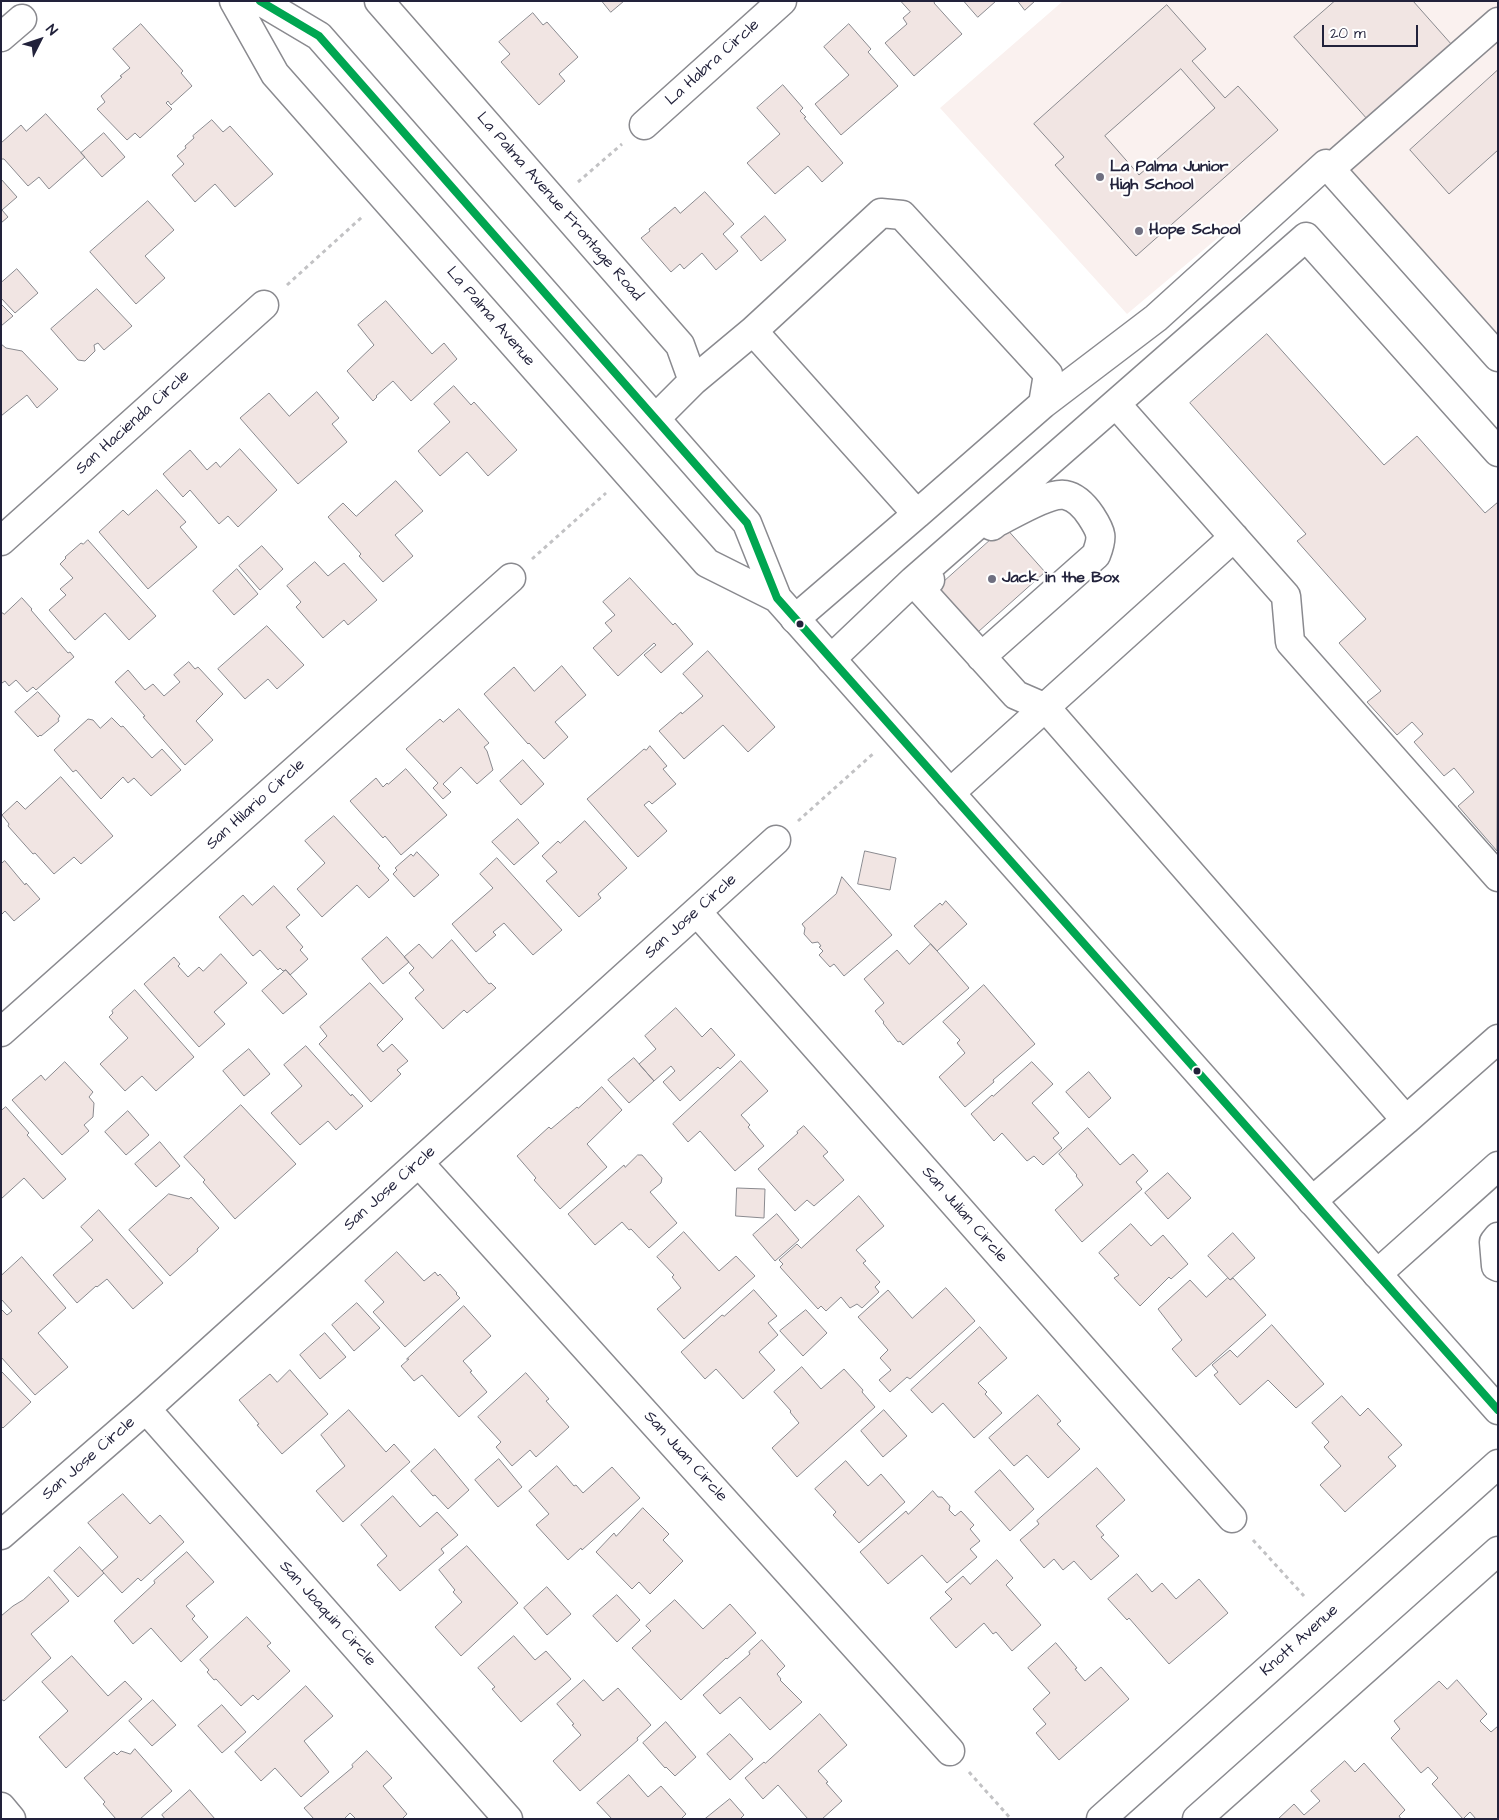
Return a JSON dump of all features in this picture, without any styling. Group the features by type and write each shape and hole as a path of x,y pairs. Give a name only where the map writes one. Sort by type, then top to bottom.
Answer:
{"street":[{"name":"La Palma Avenue","path":"234,1 275,74 707,563 777,598"},
{"name":"La Palma Avenue","path":"260,1 319,36 656,418 748,523 777,598 1498,1410"},
{"name":"La Palma Avenue Frontage Road","path":"379,1 680,345 693,381"},
{"name":"La Habra Circle","path":"644,125 782,1"},
{"path":"1,37 22,19"},
{"path":"1330,169 1498,22"},
{"path":"795,619 1043,404 1156,318 1326,164 1498,357"},
{"path":"656,418 693,381 754,332 881,213 902,215 1048,374 1043,404"},
{"path":"831,659 913,581 1306,237 1498,452"},
{"name":"San Hacienda Circle","path":"1,541 264,306"},
{"path":"754,332 917,514"},
{"path":"1116,404 1286,596 1290,642 1498,877"},
{"path":"913,581 927,583 997,522 1052,495 1065,495 1078,501 1089,513 1098,526 1101,541 1096,555 981,657"},
{"path":"950,793 1234,537"},
{"name":"San Hilario Circle","path":"1,1032 512,578"},
{"path":"913,581 1016,695 1046,708 1406,1120"},
{"name":"San Jose Circle","path":"1,1535 146,1410 776,840"},
{"name":"San Julian Circle","path":"697,912 1232,1518"},
{"path":"1312,1200 1498,1039"},
{"name":"San Juan Circle","path":"419,1163 950,1751"},
{"path":"1377,1274 1498,1166"},
{"path":"1498,1237 1494,1242 1496,1266 1498,1267"},
{"name":"San Joaquin Circle","path":"146,1410 508,1819"},
{"name":"Knott Avenue","path":"1101,1819 1498,1464"},
{"path":"1197,1819 1498,1551"},
{"path":"1,1807 11,1819"}],"path":[{"path":"555,202 644,125"},
{"path":"264,306 384,197"},
{"path":"512,578 628,474"},
{"path":"776,840 897,733"},
{"path":"1232,1518 1274,1561 1324,1619"},
{"path":"950,1751 1011,1819"}],"shaded area":[{"name":"Hope School","path":"1063,1 1498,1 1498,349 1324,149 1127,314 940,108"}],"building":[{"path":"602,1 624,1 611,12"},
{"path":"901,1 935,1 934,3 962,34 914,76 885,43 907,24 903,18 910,12"},
{"path":"964,1 996,1 978,17"},
{"path":"1018,1 1035,1 1025,10"},
{"path":"1335,1 1413,1 1452,45 1368,120 1294,37"},
{"path":"1167,5 1206,49 1192,61 1225,98 1238,86 1278,130 1136,256 1055,165 1064,157 1034,124","holes":["1181,69 1215,108 1139,175 1105,136"]},
{"path":"533,13 543,25 547,22 578,57 559,74 565,81 539,105 501,62 510,54 499,42"},
{"path":"141,24 183,71 181,73 192,86 171,105 168,101 166,103 172,109 140,138 135,133 127,140 97,109 105,102 101,96 130,68 113,49"},
{"path":"849,24 871,49 868,52 898,86 841,135 815,104 849,75 824,47"},
{"path":"1498,70 1498,150 1449,194 1410,150"},
{"path":"783,85 803,108 800,111 806,117 804,118 843,163 822,182 808,166 775,194 747,163 780,134 757,108"},
{"path":"46,114 85,157 49,189 39,177 28,186 4,159 1,159 1,143 21,125 26,131"},
{"path":"212,120 223,132 230,126 273,174 235,207 215,184 195,202 172,175 184,164 177,156 194,138 193,136"},
{"path":"104,133 125,157 102,177 81,153"},
{"path":"1,179 17,197 2,210 8,217 1,223"},
{"path":"705,192 734,224 723,234 738,251 716,270 702,253 684,269 680,264 671,272 641,238 675,207 680,213"},
{"path":"148,201 174,230 145,256 165,278 136,304 90,252"},
{"path":"765,216 786,240 761,261 741,237"},
{"path":"17,269 38,293 15,313 1,298 1,283"},
{"path":"97,289 132,326 104,350 98,343 94,345 95,351 85,361 78,360 51,329"},
{"path":"386,301 432,354 444,343 457,359 411,401 393,381 373,401 347,371 374,345 358,325"},
{"path":"1,304 13,316 1,326"},
{"path":"1267,334 1384,465 1417,436 1485,513 1498,502 1497,851 1458,806 1474,792 1454,768 1444,776 1414,742 1423,734 1412,722 1397,735 1367,702 1381,691 1339,643 1366,619 1297,541 1306,534 1190,403"},
{"path":"1,344 6,348 22,351 58,389 37,408 27,395 1,416"},
{"path":"454,386 471,405 474,402 517,450 488,476 467,452 440,476 418,451 450,422 434,404"},
{"path":"317,392 339,418 332,424 347,442 298,484 240,418 269,393 289,416"},
{"path":"240,449 277,490 238,527 228,516 219,524 190,490 183,497 163,474 190,450 207,470 216,462 220,467"},
{"path":"396,481 423,511 395,535 413,556 383,582 359,556 361,554 328,517 343,503 356,516"},
{"path":"157,490 186,522 180,527 197,547 148,589 99,532 123,510 128,515"},
{"name":"Jack in the Box","path":"1005,527 1045,572 978,632 938,587"},
{"path":"88,540 156,616 129,640 105,613 75,640 49,610 66,595 60,589 73,578 60,564 81,543 83,544"},
{"path":"262,546 283,569 260,590 239,566"},
{"path":"315,562 328,576 344,563 377,600 348,625 344,620 323,638 296,607 301,602 287,586"},
{"path":"237,569 258,594 234,615 213,591"},
{"path":"630,578 693,644 661,673 644,655 656,645 654,643 618,676 593,648 612,631 605,623 615,615 603,602"},
{"path":"22,598 68,653 70,652 74,657 36,690 33,687 27,692 16,680 9,686 5,681 1,682 1,612 4,614"},
{"path":"267,626 304,665 277,689 268,679 245,699 218,669"},
{"path":"708,651 775,727 748,752 723,725 684,759 659,731 703,696 683,674"},
{"path":"189,662 195,669 198,667 223,694 196,721 213,740 185,765 115,682 128,670 145,690 153,684 164,696 180,682 174,675"},
{"path":"562,666 586,695 555,722 568,737 544,759 528,744 484,694 514,667 534,691"},
{"path":"38,692 60,716 59,721 38,737 15,712"},
{"path":"459,709 489,743 484,747 493,770 477,784 461,767 443,784 451,792 443,799 433,788 438,783 406,749 440,719 443,722"},
{"path":"112,718 121,727 123,726 152,758 162,749 181,770 151,796 134,778 128,783 123,777 101,799 76,770 73,772 54,750 88,719 93,720 100,728"},
{"path":"650,746 667,766 663,769 676,784 652,804 649,801 644,805 667,831 638,857 587,799 644,749 646,750"},
{"path":"523,760 544,784 521,805 500,781"},
{"path":"406,769 447,815 401,855 350,801 376,778 383,787"},
{"path":"61,777 113,836 81,864 74,857 54,874 8,826 9,824 2,815 17,801 25,809"},
{"path":"334,816 380,866 378,868 389,880 369,898 357,885 322,917 297,889 325,863 305,841"},
{"path":"518,819 539,843 514,865 492,842"},
{"path":"585,821 627,868 598,894 601,898 579,917 546,881 557,872 542,856 558,841 560,843"},
{"path":"865,851 896,858 890,890 858,884"},
{"path":"417,852 439,875 414,897 393,874 397,870 395,868 411,854 413,856"},
{"path":"497,858 562,930 533,955 504,923 493,932 496,935 476,952 452,924 493,888 480,874"},
{"path":"5,861 25,885 26,883 40,899 14,921 5,911 1,915 1,864"},
{"path":"842,877 892,935 844,976 834,964 830,967 819,955 823,951 819,947 821,946 818,942 812,943 804,934 805,928 802,924 836,894"},
{"path":"274,886 300,915 286,927 303,947 300,950 308,959 290,975 286,970 283,971 280,968 278,970 260,950 253,956 219,917 243,895 252,905"},
{"path":"946,901 967,924 937,951 914,926 940,903 942,905"},
{"path":"387,937 409,962 383,984 362,959"},
{"path":"452,940 489,984 491,983 496,988 467,1013 464,1010 443,1029 415,998 424,990 409,973 414,968 404,957 419,944 432,958"},
{"path":"931,944 969,988 903,1045 900,1041 898,1042 875,1011 884,1003 864,979 897,950 909,964"},
{"path":"221,954 247,983 214,1012 225,1024 199,1047 144,984 174,957 180,964 178,966 188,977 199,967 203,971"},
{"path":"286,970 307,994 283,1014 262,991"},
{"path":"370,983 403,1019 377,1045 383,1052 392,1044 408,1061 397,1070 401,1074 371,1102 319,1044 327,1036 320,1027"},
{"path":"984,985 1035,1044 965,1107 939,1077 965,1053 957,1043 960,1040 943,1022"},
{"path":"135,990 194,1057 156,1091 142,1076 125,1091 100,1064 128,1038 109,1017 113,1013 112,1011"},
{"path":"676,1008 702,1037 711,1028 735,1055 720,1069 718,1067 680,1101 663,1082 675,1071 671,1066 654,1081 639,1064 656,1049 645,1036"},
{"path":"306,1046 351,1096 352,1094 363,1106 336,1130 328,1121 300,1145 271,1113 302,1086 284,1065"},
{"path":"249,1049 270,1074 244,1096 223,1071"},
{"path":"634,1058 654,1081 629,1103 608,1080"},
{"path":"741,1061 768,1091 741,1115 750,1125 748,1127 764,1146 735,1171 700,1131 688,1142 673,1124"},
{"path":"65,1062 93,1092 89,1097 94,1103 93,1117 84,1125 89,1131 62,1155 12,1100 41,1075 45,1080"},
{"path":"1032,1062 1053,1084 1032,1103 1059,1133 1053,1138 1062,1148 1043,1165 1034,1156 1027,1161 1002,1133 994,1141 971,1114"},
{"path":"1089,1072 1111,1098 1089,1118 1066,1092"},
{"path":"602,1087 622,1110 587,1144 607,1167 560,1209 534,1180 536,1178 517,1156 549,1127 551,1129"},
{"path":"241,1105 296,1164 235,1219 203,1182 205,1180 184,1157"},
{"path":"6,1107 29,1133 27,1135 66,1179 43,1199 24,1178 1,1199 1,1111"},
{"path":"128,1111 149,1135 126,1155 105,1132"},
{"path":"804,1126 828,1152 823,1156 844,1180 814,1206 807,1200 795,1211 758,1169"},
{"path":"1088,1128 1120,1165 1133,1154 1148,1171 1136,1182 1142,1189 1082,1242 1055,1210 1083,1185 1059,1154"},
{"path":"160,1142 180,1166 156,1187 135,1164"},
{"path":"638,1155 642,1155 662,1178 661,1183 650,1192 677,1223 649,1248 622,1222 595,1245 568,1214"},
{"path":"1168,1173 1191,1198 1168,1219 1145,1193"},
{"path":"737,1188 765,1189 764,1218 736,1216"},
{"path":"169,1194 189,1199 191,1197 219,1228 197,1249 198,1251 170,1276 129,1230"},
{"path":"859,1196 884,1226 856,1250 866,1261 863,1263 880,1282 875,1287 879,1292 862,1308 857,1304 850,1308 841,1297 826,1311 821,1306 818,1309 780,1267 783,1264 779,1260 797,1244 801,1248"},
{"path":"99,1210 163,1283 133,1309 107,1279 77,1303 53,1275 93,1240 81,1227"},
{"path":"777,1214 799,1240 775,1261 753,1235"},
{"path":"1131,1224 1151,1246 1163,1235 1188,1264 1171,1279 1169,1277 1140,1306 1114,1278 1119,1275 1099,1253"},
{"path":"684,1232 719,1271 736,1256 755,1276 684,1339 657,1309 681,1288 672,1277 674,1275 657,1257"},
{"path":"1233,1233 1255,1258 1230,1280 1208,1256"},
{"path":"397,1252 424,1281 435,1272 438,1276 440,1274 460,1298 405,1347 373,1312 384,1302 365,1281"},
{"path":"22,1257 66,1308 38,1333 68,1367 35,1395 1,1357 1,1309 7,1315 12,1311 1,1299 1,1276"},
{"path":"1228,1278 1230,1280 1233,1278 1266,1315 1196,1377 1172,1349 1182,1340 1158,1309 1190,1280 1206,1297"},
{"path":"946,1288 975,1321 910,1379 907,1377 890,1392 879,1380 891,1370 880,1358 888,1350 858,1317 888,1290 912,1318"},
{"path":"754,1290 777,1316 768,1323 778,1335 759,1352 775,1370 743,1399 716,1369 705,1379 681,1352 722,1315 724,1316"},
{"path":"357,1303 380,1328 354,1351 332,1325"},
{"path":"464,1306 491,1336 463,1361 487,1392 459,1417 422,1375 414,1381 401,1366"},
{"path":"806,1310 827,1333 803,1356 780,1331"},
{"path":"1272,1325 1324,1384 1296,1408 1268,1380 1240,1405 1214,1375 1218,1372 1212,1365 1230,1350 1237,1357"},
{"path":"980,1327 1007,1358 978,1383 1002,1413 974,1438 943,1403 932,1413 911,1390"},
{"path":"325,1333 346,1357 320,1379 300,1355"},
{"path":"802,1367 821,1389 844,1369 875,1407 797,1477 772,1448 799,1423 774,1392"},
{"path":"290,1370 328,1414 282,1454 239,1400 270,1374 277,1382"},
{"path":"1,1371 31,1402 3,1428 1,1426"},
{"path":"526,1373 549,1399 546,1401 569,1427 536,1457 530,1450 512,1466 496,1447 501,1442 478,1417"},
{"path":"1038,1395 1061,1421 1057,1424 1080,1449 1048,1478 1027,1455 1014,1466 989,1438"},
{"path":"1342,1396 1360,1416 1368,1408 1402,1445 1388,1457 1396,1466 1345,1512 1320,1485 1341,1466 1324,1447 1329,1442 1312,1423"},
{"path":"349,1410 386,1452 394,1444 410,1462 343,1522 316,1491 345,1466 321,1435"},
{"path":"884,1410 907,1436 883,1457 861,1431"},
{"path":"435,1449 469,1490 448,1509 435,1495 433,1496 411,1471"},
{"path":"499,1459 522,1487 498,1507 475,1480"},
{"path":"846,1461 868,1486 881,1474 905,1502 859,1543 833,1515 836,1512 815,1489"},
{"path":"557,1466 574,1486 576,1485 583,1493 612,1467 640,1498 582,1550 581,1548 568,1560 536,1525 549,1514 529,1491"},
{"path":"1097,1468 1125,1500 1096,1526 1104,1535 1101,1537 1119,1556 1091,1580 1074,1561 1063,1570 1054,1559 1044,1568 1020,1540 1039,1524 1037,1521"},
{"path":"1000,1470 1034,1509 1010,1531 975,1492"},
{"path":"933,1491 950,1506 949,1510 955,1516 961,1511 974,1525 970,1529 980,1541 970,1549 977,1557 947,1583 922,1555 888,1584 860,1552 906,1511 908,1514"},
{"path":"123,1494 150,1524 160,1515 184,1542 141,1581 138,1578 122,1593 102,1571 118,1557 88,1523"},
{"path":"393,1496 420,1527 437,1512 458,1535 441,1549 444,1553 400,1591 377,1565 387,1556 361,1525"},
{"path":"643,1508 669,1534 663,1540 683,1561 650,1594 639,1582 632,1589 596,1552 614,1533 616,1536"},
{"path":"467,1546 518,1603 461,1656 435,1627 462,1602 439,1570"},
{"path":"80,1547 104,1573 78,1597 54,1571"},
{"path":"187,1552 214,1582 186,1606 195,1616 192,1619 208,1637 181,1662 151,1628 133,1644 114,1621 155,1583 154,1581"},
{"path":"997,1560 1013,1578 1006,1585 1041,1625 1012,1651 996,1632 993,1634 984,1623 956,1648 930,1618 952,1599 945,1592 963,1576 970,1584"},
{"path":"1137,1574 1152,1592 1162,1583 1176,1599 1199,1579 1228,1613 1169,1664 1129,1618 1127,1620 1108,1599"},
{"path":"49,1577 69,1601 31,1634 51,1658 4,1701 1,1699 1,1616"},
{"path":"547,1587 571,1614 547,1635 524,1608"},
{"path":"617,1595 640,1620 617,1642 593,1616"},
{"path":"675,1600 703,1629 730,1604 756,1633 681,1700 632,1648 651,1631 646,1626"},
{"path":"247,1617 271,1643 267,1646 290,1671 258,1700 253,1695 241,1706 216,1679 214,1680 207,1672 209,1670 200,1660"},
{"path":"514,1636 535,1660 546,1651 571,1679 521,1722 492,1689 495,1687 478,1668"},
{"path":"762,1640 785,1666 777,1674 780,1680 802,1702 770,1730 740,1697 720,1714 703,1695 750,1654 749,1652"},
{"path":"1056,1643 1077,1668 1075,1669 1085,1681 1101,1667 1129,1699 1059,1760 1036,1733 1046,1724 1033,1709 1050,1693 1028,1668"},
{"path":"72,1656 108,1696 125,1681 142,1699 66,1768 39,1737 68,1711 42,1682"},
{"path":"584,1680 603,1701 618,1688 651,1725 637,1738 638,1740 580,1791 553,1761 581,1735 557,1704"},
{"path":"1457,1680 1487,1714 1480,1721 1491,1732 1498,1726 1498,1819 1476,1819 1470,1812 1463,1819 1432,1784 1438,1778 1428,1767 1421,1773 1391,1738 1400,1729 1394,1721 1439,1681 1447,1689"},
{"path":"306,1686 333,1716 304,1741 329,1772 301,1797 275,1768 261,1781 235,1752"},
{"path":"153,1700 176,1725 152,1746 129,1721"},
{"path":"222,1705 246,1732 222,1753 198,1726"},
{"path":"820,1714 847,1745 818,1771 842,1801 822,1819 808,1819 778,1785 763,1799 745,1778 765,1763"},
{"path":"666,1722 696,1757 675,1776 665,1768 643,1743"},
{"path":"730,1734 753,1759 730,1780 707,1754"},
{"path":"135,1749 172,1791 140,1819 116,1819 103,1804 105,1802 84,1778 114,1752 117,1755 121,1751 130,1754"},
{"path":"367,1751 392,1778 383,1786 407,1814 402,1819 356,1819 350,1813 344,1819 314,1819 304,1808 353,1767 352,1765"},
{"path":"1345,1761 1355,1772 1364,1763 1405,1810 1399,1816 1401,1819 1278,1819 1294,1804 1304,1815 1320,1801 1311,1791"},
{"path":"629,1775 648,1797 661,1786 686,1814 681,1819 612,1819 597,1803"},
{"path":"190,1790 215,1819 165,1819 162,1815"},
{"path":"730,1799 744,1815 740,1819 705,1819"}],"transit line":[{"path":"260,1 319,36 747,523 777,598 1498,1410"}],"place":[{"name":"La Palma Junior High School","path":"1100,177"},
{"name":"Hope School","path":"1139,231"},
{"name":"Jack in the Box","path":"992,579"}]}
